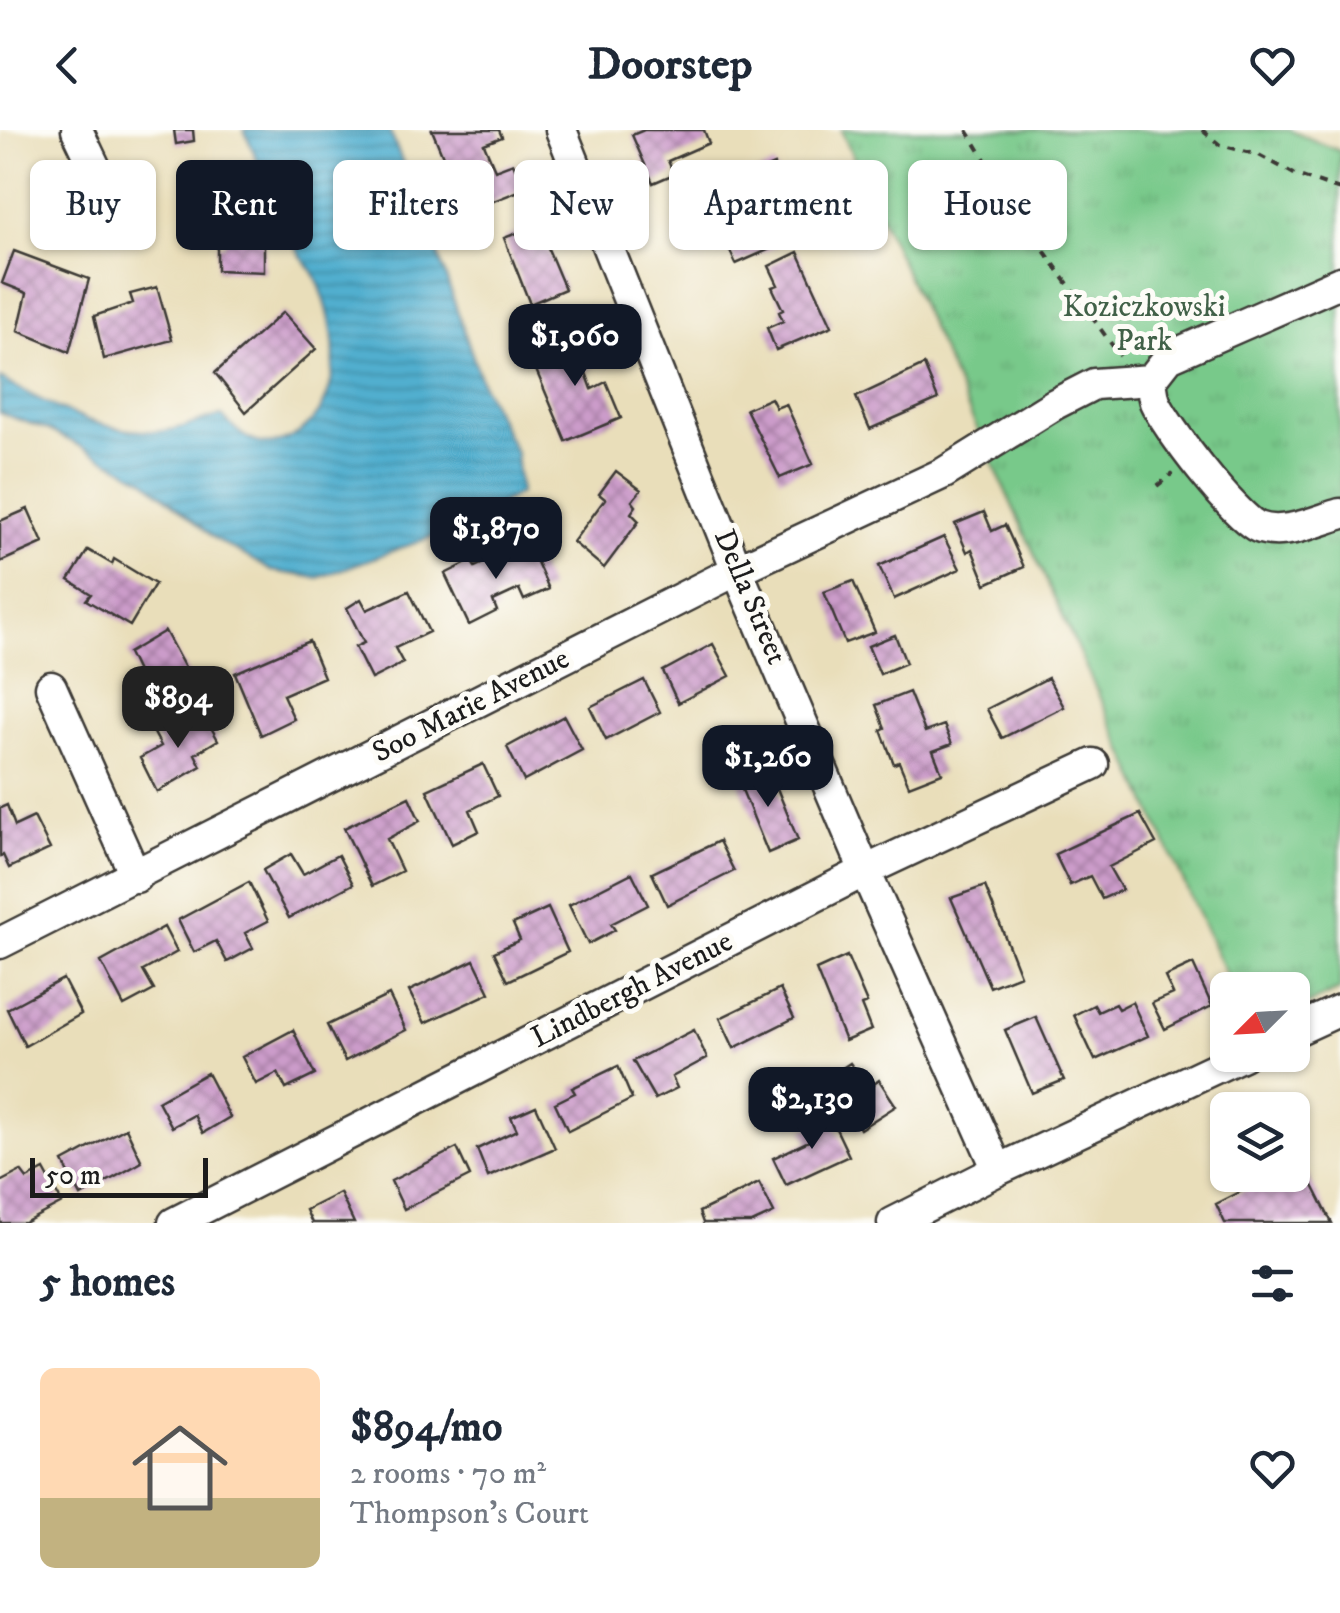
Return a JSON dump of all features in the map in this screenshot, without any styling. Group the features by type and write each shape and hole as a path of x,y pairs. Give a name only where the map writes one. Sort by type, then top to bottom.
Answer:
{"street":[{"path":"77,130 91,160"},
{"name":"Della Street","path":"561,130 738,570 865,872 998,1170"},
{"path":"1340,282 1169,357 1144,380 1174,430 1228,501 1254,524 1280,530 1340,514"},
{"name":"Soo Marie Avenue","path":"0,944 738,570 944,472 1094,384 1144,380"},
{"path":"51,687 136,878"},
{"name":"Lindbergh Avenue","path":"174,1223 865,872 1093,764"},
{"path":"1310,1024 1340,1010"},
{"path":"894,1223 1210,1070"}],"path":[{"path":"967,130 1022,220 1144,380"},
{"path":"1202,130 1220,145 1259,154 1296,175 1340,190"}],"green space":[{"name":"Koziczkowski Park","path":"841,130 1289,130 1340,151 1340,990 1310,1003 1310,972 1225,972 888,233 888,160 855,160"}],"water":[{"path":"244,130 389,130 402,160 333,160 333,250 437,250 483,386 516,453 520,493 462,526 318,578 272,571 214,538 144,479 49,430 0,413 0,378 58,408 119,428 170,430 222,416 251,440 268,444 288,439 308,425 330,388 333,365 333,342 323,296 315,275 297,250 313,250 313,160 257,160"}],"building":[{"path":"174,130 193,130 194,141 176,144"},
{"path":"432,130 499,130 502,137 484,144 491,160 444,160"},
{"path":"644,130 704,130 709,143 669,160 669,176 653,183 649,160 643,160 632,135"},
{"path":"513,163 514,193 494,201 494,168"},
{"path":"514,234 514,250 549,250 565,289 530,304 504,238"},
{"path":"217,250 264,250 264,272 217,270"},
{"path":"730,250 768,250 736,264"},
{"path":"14,251 89,279 69,352 18,331 27,293 2,283"},
{"path":"798,252 832,326 776,350 767,328 783,321 779,312 783,310 772,287 778,285 769,266"},
{"path":"157,287 172,340 104,359 94,316 133,303 130,294"},
{"path":"283,312 316,349 246,412 215,373"},
{"path":"585,335 598,364 585,370 592,389 606,382 621,418 566,441 531,358"},
{"path":"924,365 938,399 870,429 856,397"},
{"path":"771,398 776,408 786,404 813,464 780,478 746,409"},
{"path":"616,471 641,490 632,501 636,506 631,513 639,521 604,568 573,542 605,499 599,494"},
{"path":"28,509 43,543 0,562 0,521"},
{"path":"984,512 992,531 1005,525 1024,567 986,584 972,549 967,552 955,524"},
{"path":"944,537 960,569 894,599 879,566"},
{"path":"528,542 549,589 524,600 519,589 493,601 497,611 469,625 445,574 471,561 475,567"},
{"path":"88,550 112,564 114,559 155,584 130,626 86,600 91,594 69,580"},
{"path":"853,581 875,632 845,643 824,592"},
{"path":"409,591 429,632 395,648 403,663 371,679 355,647 364,643 347,608 361,599 367,610"},
{"path":"165,631 193,683 143,711 128,682 139,676 128,653"},
{"path":"895,635 906,663 880,674 868,646"},
{"path":"309,641 324,677 283,695 294,719 261,735 235,673"},
{"path":"713,644 730,676 678,703 663,671"},
{"path":"1048,678 1064,707 1002,738 987,709"},
{"path":"644,680 660,712 606,740 590,707"},
{"path":"909,692 925,732 944,725 952,744 933,751 942,773 909,786 899,762 894,764 876,705"},
{"path":"204,715 218,740 195,754 201,766 157,792 140,758 161,746 154,733 178,720 181,727"},
{"path":"564,716 582,750 524,781 507,747"},
{"path":"483,764 498,796 470,810 479,831 452,844 427,790"},
{"path":"768,766 798,840 768,853 738,780"},
{"path":"409,797 420,821 387,839 402,871 372,886 344,828"},
{"path":"7,805 15,826 34,817 50,849 9,868 0,856 0,808"},
{"path":"1140,814 1156,843 1109,867 1122,890 1102,899 1090,876 1070,885 1055,854"},
{"path":"719,841 734,871 667,905 652,873"},
{"path":"291,854 303,874 338,855 353,884 289,918 263,870"},
{"path":"632,873 648,905 611,924 615,930 588,944 569,905"},
{"path":"249,882 268,921 245,933 253,948 227,962 216,941 194,952 178,920"},
{"path":"985,886 1020,975 990,987 951,898"},
{"path":"548,908 568,952 508,981 494,952 520,940 513,924"},
{"path":"164,927 177,952 143,971 154,990 124,1006 101,962"},
{"path":"847,956 867,1003 861,1005 871,1030 845,1041 816,970"},
{"path":"474,960 490,993 425,1023 409,991"},
{"path":"1193,964 1210,1007 1165,1029 1152,1003 1173,994 1165,977"},
{"path":"63,979 81,1014 25,1046 7,1009"},
{"path":"780,989 794,1018 734,1048 720,1018"},
{"path":"389,995 406,1030 345,1061 327,1025"},
{"path":"1132,1002 1148,1036 1095,1060 1074,1015 1094,1005 1098,1012"},
{"path":"1036,1017 1064,1080 1032,1093 1005,1030"},
{"path":"293,1030 315,1075 286,1089 278,1073 256,1084 242,1057"},
{"path":"694,1030 707,1058 672,1077 677,1088 655,1099 633,1061"},
{"path":"850,1063 863,1081 870,1077 874,1084 879,1080 896,1106 860,1129 829,1077"},
{"path":"618,1066 632,1099 568,1131 555,1103 575,1093 572,1088"},
{"path":"207,1073 230,1117 203,1133 194,1115 172,1127 158,1101"},
{"path":"536,1106 555,1148 488,1177 477,1149 517,1130 511,1117"},
{"path":"830,1116 849,1156 786,1185 773,1158 809,1141 803,1130"},
{"path":"126,1128 142,1162 81,1196 63,1162"},
{"path":"457,1148 470,1176 404,1209 391,1181"},
{"path":"44,1170 62,1203 24,1223 0,1223 0,1182 21,1171 27,1179"},
{"path":"1310,1180 1332,1223 1225,1223 1216,1204 1240,1192 1310,1192"},
{"path":"759,1183 774,1213 752,1223 703,1223 699,1212"},
{"path":"340,1193 354,1223 312,1223 306,1210"}]}
